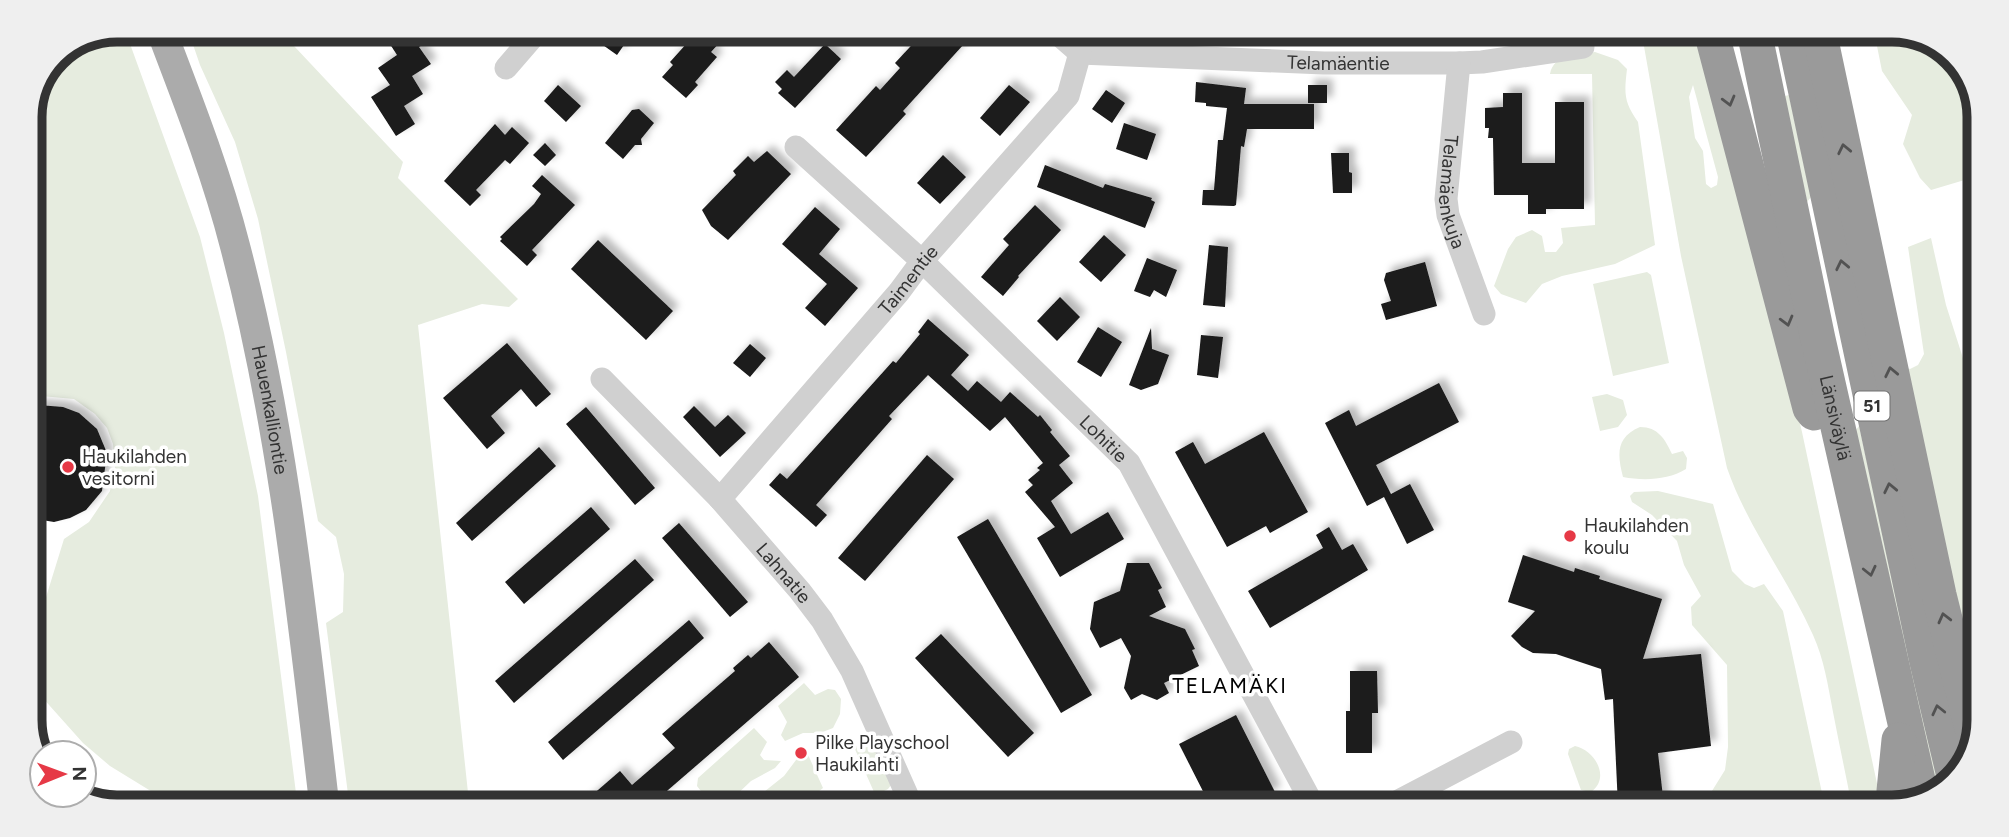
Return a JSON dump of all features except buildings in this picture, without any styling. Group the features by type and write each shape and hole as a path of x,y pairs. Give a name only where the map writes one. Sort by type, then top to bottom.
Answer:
{"highway":[{"path":"1714,42 1810,408 1844,456"},
{"path":"1739,42 1783,174"},
{"name":"Länsiväylä","path":"1756,42 1844,456 1920,789"},
{"name":"Länsiväylä","path":"1795,42 1924,649 1951,765"},
{"path":"1821,42 1938,595 1967,709"},
{"path":"1895,795 1901,709"}],"main road":[{"name":"Hauenkalliontie","path":"165,42 208,156 235,244 257,338 279,447 323,795"}],"street":[{"path":"506,68 528,42"},
{"path":"1067,42 1080,53"},
{"name":"Telamäentie","path":"1080,53 1459,64 1583,47"},
{"name":"Taimentie","path":"720,499 899,292 922,261 1068,96 1080,53"},
{"name":"Telamäenkuja","path":"1459,64 1447,207 1484,314"},
{"name":"Lohitie","path":"796,147 922,261 1129,463 1308,795"},
{"name":"Lahnatie","path":"602,379 720,499 800,591 834,639 852,671 907,795"},
{"path":"1412,795 1511,742"}],"shaded area":[{"path":"129,42 200,237 224,333 258,496 296,795 154,793 98,756 98,739 79,739 42,697 42,608 64,539 89,522 110,491 115,468 113,444 107,428 95,414 74,399 42,396 42,112 48,88 55,75 75,55 103,43"},
{"path":"192,42 290,42 403,162 398,178 518,299 509,307 482,304 418,325 468,795 348,795 326,623 343,612 344,574 336,537 318,521 258,219 235,142"},
{"path":"1643,42 1701,42 1768,289 1802,432 1879,795 1850,795 1817,644 1746,511 1727,468 1681,256","holes":["1693,85 1718,177 1717,185 1711,188 1706,184 1703,151 1695,138 1689,97"]},
{"path":"1876,42 1906,43 1921,48 1938,58 1954,75 1966,103 1967,179 1931,190 1920,178 1903,144 1912,115 1882,71"},
{"path":"1595,52 1618,60 1627,69 1626,97 1638,122 1655,245 1615,264 1562,276 1542,284 1526,303 1501,294 1494,286 1508,249 1516,237 1532,230 1542,236 1545,252 1556,252 1563,243 1561,228 1595,225 1592,74 1550,74 1552,67 1561,59"},
{"path":"1789,95 1811,197 1807,202 1784,102 1785,96"},
{"path":"1931,238 1946,305 1967,371 1967,668 1904,367 1910,369 1918,365 1924,354 1908,247"},
{"path":"1647,272 1651,275 1669,363 1613,376 1593,284"},
{"path":"1607,394 1623,400 1627,415 1618,427 1600,431 1592,397"},
{"path":"1859,426 1937,779 1933,782 1855,431"},
{"path":"1640,427 1652,429 1660,435 1672,454 1683,451 1687,458 1686,469 1656,479 1623,477 1619,454 1622,441"},
{"path":"1658,491 1713,504 1732,571 1745,584 1754,588 1764,584 1783,611 1822,795 1709,795 1725,770 1728,747 1727,665 1692,625 1691,607 1701,596 1684,565 1677,541 1652,515 1632,502 1630,496 1634,492"},
{"path":"804,683 815,695 828,689 835,690 841,699 840,714 833,728 820,733 803,733 785,741 781,735 787,722 778,706"},
{"path":"754,728 767,742 760,755 764,760 781,761 775,768 751,781 736,795 704,795 697,786 698,778"},
{"path":"871,740 891,785 888,789 876,795 868,795 874,792 854,747"},
{"path":"1575,746 1589,753 1598,765 1600,779 1591,792 1581,790 1568,754 1569,749"},
{"path":"805,748 823,788 814,795 760,795 784,776"}],"place":[{"name":"Haukilahden vesitorni","path":"68,467"},
{"name":"Haukilahden koulu","path":"1570,536"},
{"name":"Pilke Playschool Haukilahti","path":"801,753"}],"district":[{"name":"TELAMÄKI","path":"1230,686"}]}
